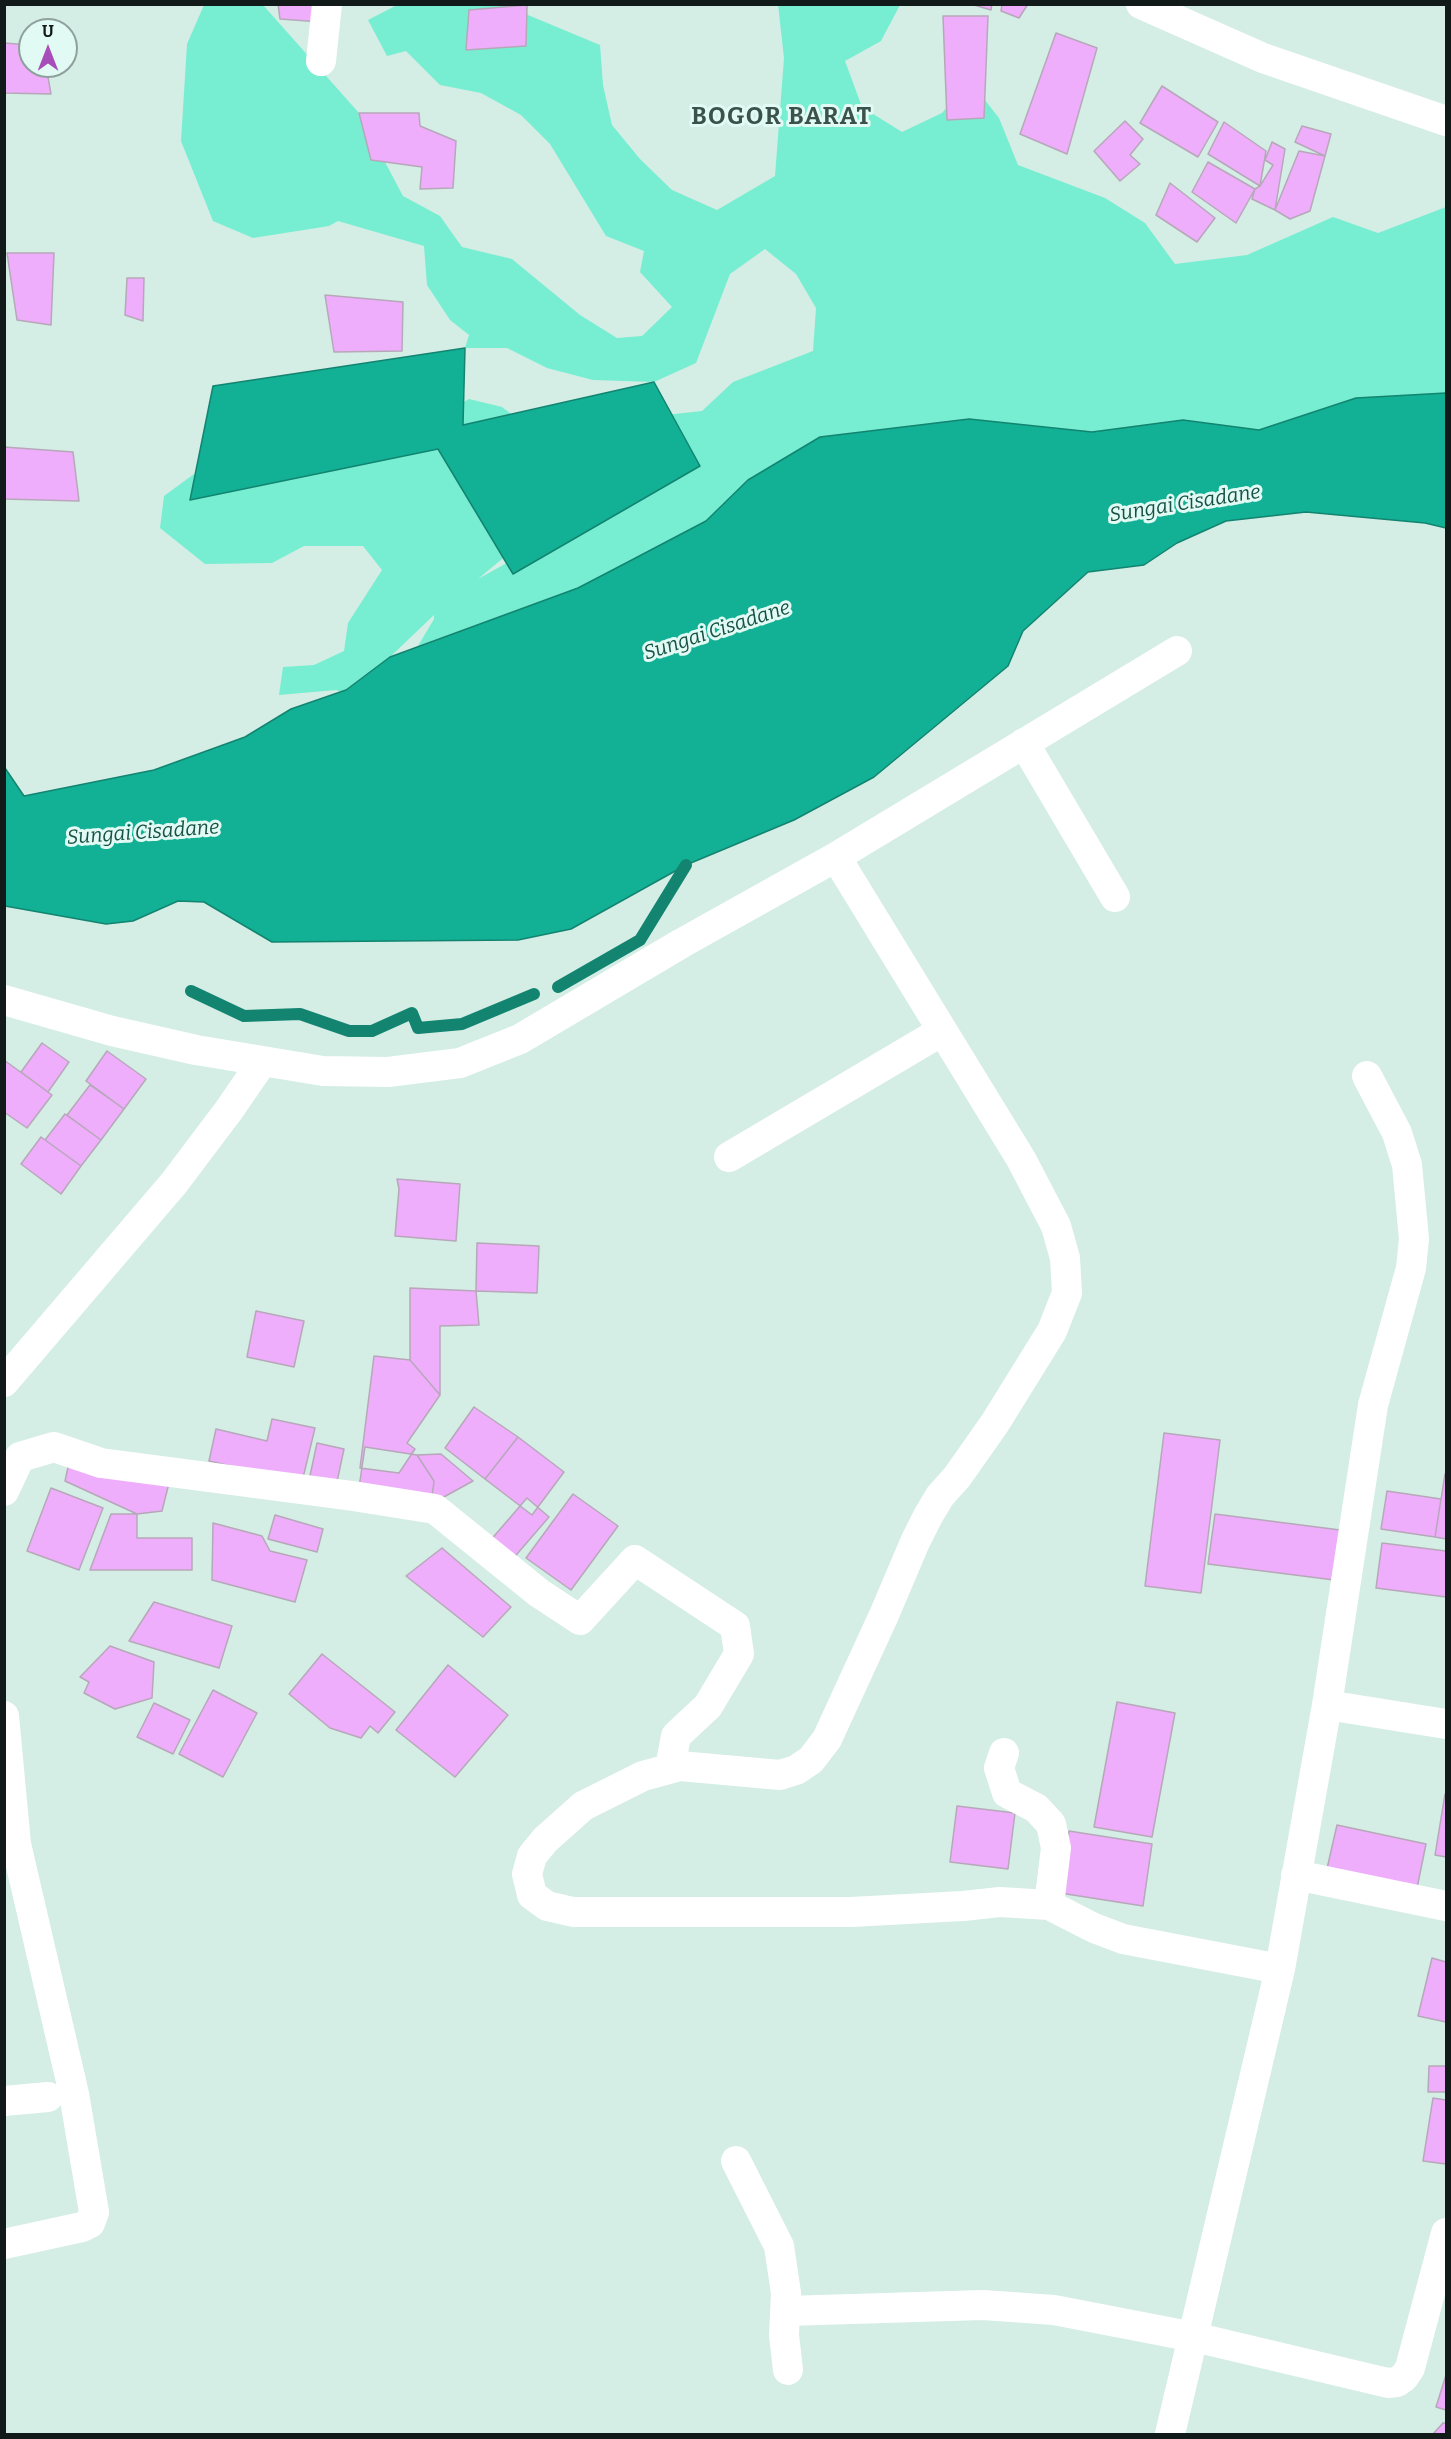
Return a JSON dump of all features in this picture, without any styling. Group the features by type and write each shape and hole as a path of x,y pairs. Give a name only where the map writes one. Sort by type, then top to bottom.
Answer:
{"street":[{"path":"321,62 327,4"},
{"path":"1141,4 1263,58 1446,121"},
{"path":"6,1002 112,1031 196,1050 323,1071 388,1072 459,1063 520,1039 682,943 836,857 1177,651"},
{"path":"1024,743 1114,897"},
{"path":"836,857 1021,1159 1056,1226 1065,1258 1067,1293 1052,1331 995,1423 957,1477 940,1496 924,1525 827,1739 811,1760 796,1770 780,1775 680,1766 643,1776 583,1806 545,1840 532,1856 527,1874 532,1895 547,1906 573,1912 851,1912 1000,1902 1049,1905 1094,1928 1123,1939 1280,1969"},
{"path":"729,1157 942,1031"},
{"path":"4,1382 174,1183 262,1062"},
{"path":"1170,2434 1280,1969 1327,1705 1373,1405 1404,1296 1414,1239 1407,1165 1403,1149 1367,1076"},
{"path":"4,1491 20,1456 54,1447 101,1463 435,1509 539,1593 580,1620 635,1560 735,1626 739,1654 708,1706 676,1736 670,1768"},
{"path":"1327,1705 1446,1724"},
{"path":"4,1716 16,1844 74,2094 94,2212 90,2223 82,2228 4,2244"},
{"path":"1004,1753 999,1768 1007,1792 1036,1808 1051,1824 1056,1848 1049,1905"},
{"path":"1296,1875 1446,1906"},
{"path":"4,2101 48,2097"},
{"path":"736,2161 779,2246 786,2293 784,2336 788,2370"},
{"path":"786,2311 1015,2306 1107,2319 1194,2337 1378,2383 1397,2382 1410,2368 1446,2233"}],"shaded area":[{"path":"778,4 900,5 881,41 845,61 862,107 902,132 942,113 970,81 999,118 1018,165 1105,198 1145,223 1175,264 1247,255 1333,217 1378,233 1446,207 1446,393 1356,398 1259,430 1183,420 1092,432 969,419 748,480 706,521 578,588 418,646 434,619 434,615 390,657 342,692 336,690 279,695 283,667 314,665 344,651 348,623 382,570 363,546 304,546 272,563 205,564 160,528 164,496 194,474 225,478 387,446 469,399 502,407 530,428 520,544 478,579 530,550 656,416 702,411 733,382 813,351 816,308 796,274 765,249 730,274 696,363 654,382 593,380 547,368 507,348 465,348 469,335 450,320 427,285 424,246 338,221 329,226 253,238 213,221 181,141 187,44 204,5 263,5 359,113 403,196 440,216 462,247 512,259 580,315 617,338 642,336 672,307 640,272 644,251 606,236 550,144 521,115 481,93 440,85 406,51 387,56 368,20 397,5 504,5 600,45 603,85 612,125 640,159 672,190 717,210 775,176 784,58"}],"water":[{"path":"465,348 463,425 654,382 700,466 513,574 438,449 190,500 213,386"},
{"name":"Sungai Cisadane","path":"1446,393 1446,528 1425,523 1306,512 1226,521 1177,543 1144,565 1088,572 1023,631 1008,666 874,777 794,820 686,865 571,929 518,940 272,942 204,902 178,901 133,921 106,924 5,906 5,768 24,796 154,770 245,737 291,709 346,690 390,657 578,588 626,563 706,521 748,480 820,437 969,419 1092,432 1183,420 1259,430 1356,398"}],"building":[{"path":"278,4 322,4 321,22 280,19"},
{"path":"975,4 992,4 991,10 974,5"},
{"path":"1002,4 1028,4 1019,18 1001,11"},
{"path":"527,5 526,46 466,50 469,10"},
{"path":"943,16 988,16 984,118 947,120"},
{"path":"1056,33 1097,48 1067,154 1020,134"},
{"path":"4,43 18,44 18,78 48,78 51,94 4,93"},
{"path":"1162,86 1218,122 1198,157 1140,123"},
{"path":"359,113 419,113 420,126 456,141 453,188 420,189 422,167 371,160"},
{"path":"1125,121 1143,139 1130,155 1140,164 1120,181 1094,151"},
{"path":"1224,122 1266,151 1260,186 1208,154"},
{"path":"1302,126 1331,134 1325,156 1295,142"},
{"path":"1272,142 1285,149 1275,210 1252,199 1255,189 1260,186 1273,165 1265,160"},
{"path":"1299,151 1325,156 1310,211 1290,219 1275,210"},
{"path":"1208,162 1255,189 1236,223 1192,192"},
{"path":"1170,183 1215,218 1197,242 1156,215"},
{"path":"7,253 54,253 51,325 17,320"},
{"path":"127,278 144,278 143,321 125,315"},
{"path":"325,295 403,302 402,351 334,352"},
{"path":"4,447 73,452 79,501 4,499"},
{"path":"42,1043 69,1062 48,1092 21,1072"},
{"path":"107,1051 146,1079 124,1109 86,1081"},
{"path":"4,1060 52,1095 27,1128 4,1112"},
{"path":"90,1085 124,1109 101,1140 67,1115"},
{"path":"65,1114 101,1140 81,1166 45,1140"},
{"path":"41,1137 81,1166 61,1194 21,1164"},
{"path":"397,1179 460,1184 456,1241 395,1236 399,1189"},
{"path":"477,1243 539,1246 537,1293 476,1291"},
{"path":"410,1288 476,1291 479,1325 440,1326 440,1395 410,1360"},
{"path":"256,1311 304,1321 294,1367 247,1357"},
{"path":"374,1356 410,1360 440,1395 407,1443 415,1449 399,1473 360,1468"},
{"path":"474,1407 518,1437 485,1479 445,1448"},
{"path":"272,1419 315,1428 302,1482 209,1461 216,1429 267,1441"},
{"path":"1164,1433 1220,1440 1201,1593 1145,1586"},
{"path":"518,1437 564,1472 532,1515 485,1479"},
{"path":"317,1443 344,1449 335,1491 308,1485"},
{"path":"365,1447 417,1455 434,1481 431,1504 358,1494"},
{"path":"441,1454 473,1481 431,1504 434,1481 417,1455"},
{"path":"70,1458 169,1483 162,1511 137,1514 65,1481"},
{"path":"1446,1474 1446,1539 1435,1537"},
{"path":"51,1488 103,1508 79,1570 27,1551"},
{"path":"1387,1491 1441,1499 1435,1537 1381,1529"},
{"path":"573,1494 618,1526 571,1590 526,1558"},
{"path":"527,1498 549,1517 511,1561 489,1542"},
{"path":"111,1514 137,1514 137,1538 192,1538 192,1570 90,1570"},
{"path":"1215,1514 1348,1531 1342,1581 1208,1564"},
{"path":"275,1515 323,1529 317,1552 268,1539"},
{"path":"213,1523 262,1536 270,1551 307,1560 295,1602 212,1580"},
{"path":"1382,1543 1446,1551 1446,1597 1376,1588"},
{"path":"442,1548 511,1607 483,1637 406,1576"},
{"path":"154,1602 232,1626 219,1668 129,1641"},
{"path":"110,1646 154,1662 152,1698 115,1709 84,1693 89,1682 80,1677"},
{"path":"322,1654 395,1712 378,1733 370,1726 361,1738 330,1728 289,1694"},
{"path":"448,1665 508,1715 455,1777 396,1730"},
{"path":"213,1690 257,1713 223,1777 179,1754"},
{"path":"1117,1702 1175,1713 1152,1837 1094,1827"},
{"path":"154,1703 190,1720 173,1754 137,1737"},
{"path":"1446,1795 1446,1857 1435,1855"},
{"path":"957,1806 1015,1813 1008,1869 950,1862"},
{"path":"1337,1825 1426,1844 1416,1893 1326,1873"},
{"path":"1069,1831 1152,1844 1143,1906 1060,1893"},
{"path":"1432,1958 1446,1962 1446,2022 1418,2016"},
{"path":"1429,2066 1446,2066 1446,2092 1428,2092"},
{"path":"1433,2098 1446,2100 1446,2164 1423,2161"},
{"path":"1446,2375 1446,2410 1436,2407"},
{"path":"1443,2423 1446,2423 1446,2434 1433,2434"}],"waterway":[{"path":"558,987 640,940 686,865"},
{"path":"191,991 244,1016 300,1014 349,1031 372,1031 412,1013 418,1028 462,1024 534,994"}],"district":[{"name":"BOGOR BARAT","path":"782,117"}]}
